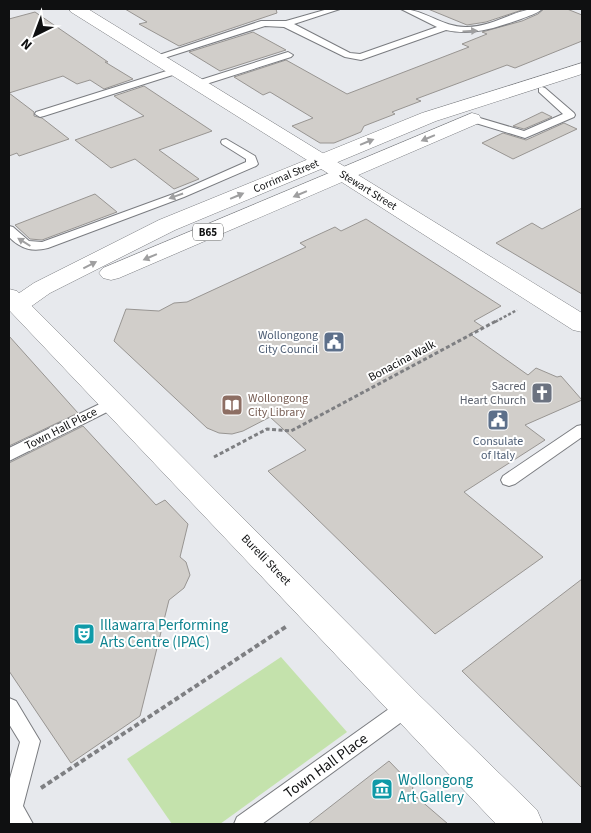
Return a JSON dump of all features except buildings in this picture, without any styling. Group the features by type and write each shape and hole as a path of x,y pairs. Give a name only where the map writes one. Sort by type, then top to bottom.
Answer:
{"main road":[{"name":"Stewart Street","path":"77,9 582,324"},
{"name":"Corrimal Street","path":"12,303 52,298 542,90 575,71"},
{"name":"Corrimal Street","path":"12,303 167,225 322,161 446,110 575,71"},
{"name":"Burelli Street","path":"12,303 112,403 406,707 523,824"}],"lane":[{"path":"155,58 264,23 286,24 336,9"},
{"path":"405,9 445,28 459,32 480,30 492,23 538,9"},
{"path":"286,24 348,55 361,57 445,28"},
{"path":"197,84 288,55"},
{"path":"40,114 176,70"},
{"path":"473,119 525,135 570,115 542,90"},
{"path":"9,230 25,245 33,247 44,245 180,195 252,164 251,158 226,142"},
{"name":"Town Hall Place","path":"9,455 112,403"},
{"path":"509,480 582,430"},
{"path":"9,707 30,741 17,816"},
{"name":"Town Hall Place","path":"245,824 406,707"}],"path":[{"name":"Bonacina Walk","path":"214,457 267,429 291,431 522,307"},
{"path":"17,816 286,626"}],"green space":[{"path":"281,657 347,732 220,824 172,824 127,759"}],"place":[{"name":"Wollongong City Council","path":"334,342"},
{"name":"Sacred Heart Church","path":"542,393"},
{"name":"Wollongong City Library","path":"232,405"},
{"name":"Consulate of Italy","path":"498,420"},
{"name":"Illawarra Performing Arts Centre (IPAC)","path":"84,634"},
{"name":"Wollongong Art Gallery","path":"382,789"}]}
